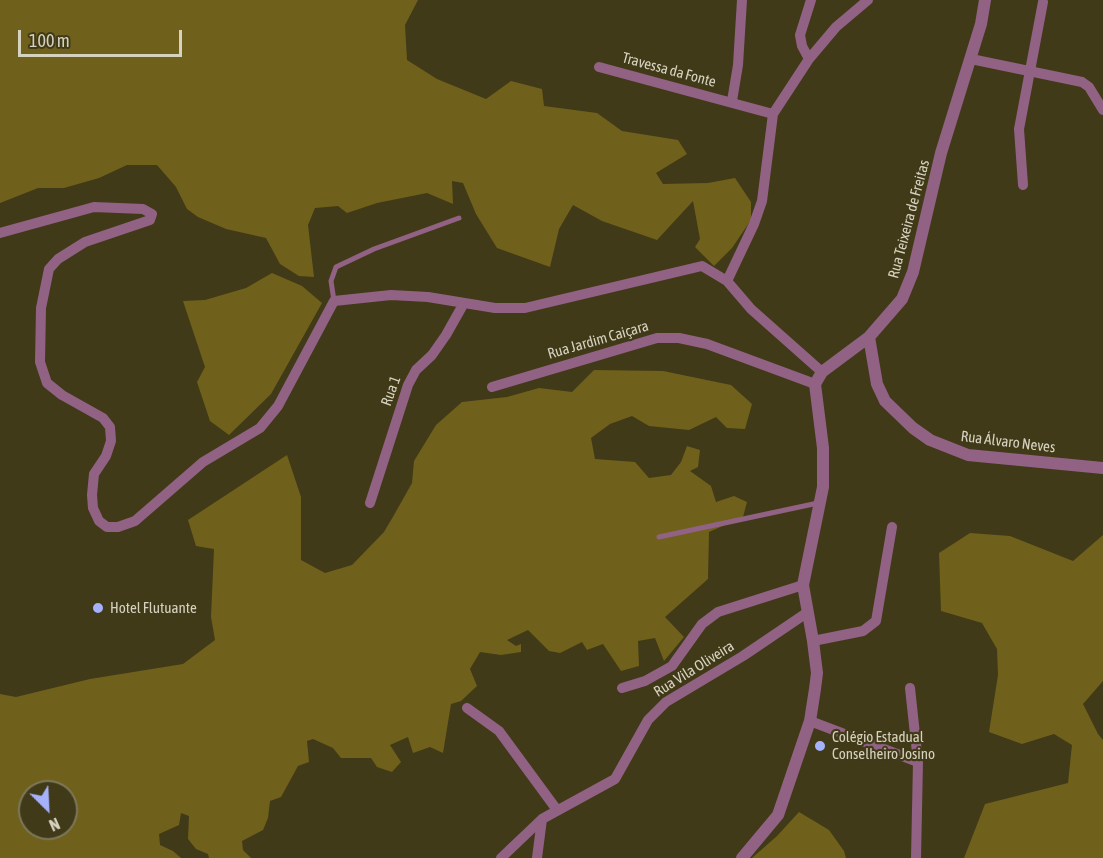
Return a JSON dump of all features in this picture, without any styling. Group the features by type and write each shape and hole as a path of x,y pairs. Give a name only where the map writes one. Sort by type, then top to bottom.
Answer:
{"street":[{"name":"Travessa da Fonte","path":"732,101 738,65 742,0"},
{"path":"809,59 802,46 800,35 811,0"},
{"path":"727,281 754,224 762,201 774,114 809,59 836,27 868,0"},
{"name":"Rua Teixeira de Freitas","path":"815,384 822,372 869,337 902,299 913,272 941,153 971,59 985,0"},
{"path":"1023,185 1018,129 1043,2"},
{"path":"971,59 1082,82 1089,87 1103,110"},
{"name":"Travessa da Fonte","path":"599,67 774,114"},
{"path":"0,233 94,207 143,209 152,214 150,220 85,242 58,259 49,268 41,308 40,362 47,383 62,395 104,418 110,427 111,441 106,456 94,474 92,495 93,508 99,521 107,527 118,527 135,520 203,462 260,428 278,406 334,301 391,295 495,308 525,308 702,266 727,281 751,309 822,372"},
{"name":"Rua 1","path":"370,503 408,385 416,370 437,348 464,303"},
{"name":"Rua Álvaro Neves","path":"869,337 877,384 885,401 913,428 930,440 968,455 1103,468"},
{"name":"Rua Jardim Caiçara","path":"492,387 657,338 679,338 707,344 815,384"},
{"path":"742,858 778,815 810,721 817,673 804,585 823,488 823,447 815,384"},
{"path":"813,641 863,631 876,621 892,527"},
{"path":"622,688 645,681 672,666 702,624 718,612 804,585"},
{"name":"Rua Vila Oliveira","path":"501,858 542,819 615,779 648,720 666,702 743,656 808,612"},
{"path":"910,688 918,762 916,858"},
{"path":"467,708 494,726 507,740 557,810"},
{"path":"810,721 918,762"},
{"path":"537,858 542,819"}],"lane":[{"path":"334,301 330,282 336,267 374,249 459,218"},
{"path":"659,537 819,502"}],"shaded area":[{"path":"0,0 418,0 405,25 407,60 437,79 486,99 511,81 542,89 544,106 597,113 622,131 678,140 687,154 656,173 663,184 708,183 735,178 751,202 751,220 732,248 714,266 695,247 700,239 693,201 657,240 602,221 573,205 559,229 550,267 497,248 476,214 463,183 452,181 453,204 427,193 377,203 347,213 338,206 315,208 308,225 314,277 299,276 280,264 266,238 226,229 198,217 187,209 176,187 157,165 127,165 99,178 64,188 38,188 0,203"},
{"path":"272,273 302,286 322,303 271,394 229,435 210,421 197,382 205,367 183,301 205,300 246,288"},
{"path":"594,370 663,371 731,385 752,404 745,429 727,428 716,417 689,430 649,426 632,416 610,424 591,438 595,459 635,462 649,478 671,475 681,462 687,446 700,450 698,467 690,471 711,486 716,502 734,496 747,502 743,517 709,532 708,579 665,617 684,637 664,661 655,638 638,641 639,666 621,671 603,644 587,650 582,642 560,653 549,651 528,630 507,640 516,646 521,644 521,652 501,655 480,652 470,669 477,686 461,701 451,704 443,753 430,747 413,753 408,737 390,745 401,762 392,772 377,767 371,758 341,758 333,748 313,739 307,741 309,762 298,766 281,797 270,801 268,818 263,830 242,841 243,850 251,858 209,858 208,854 196,849 188,839 189,816 181,813 179,825 159,834 160,845 181,858 0,858 0,694 16,697 90,679 183,664 215,640 211,617 214,549 196,546 188,520 287,455 301,497 301,560 325,573 352,565 384,532 412,483 414,461 436,425 462,402 507,397 539,388 572,392"},
{"path":"970,533 1010,536 1073,561 1103,535 1103,681 1083,704 1103,740 1103,858 964,858 985,804 1068,783 1072,745 1054,734 1022,744 989,732 998,675 997,649 982,623 941,611 939,553"},
{"path":"799,812 829,830 844,851 846,858 752,858 777,836"}],"place":[{"name":"Hotel Flutuante","path":"98,608"},
{"name":"Colégio Estadual Conselheiro Josino","path":"820,746"}]}
